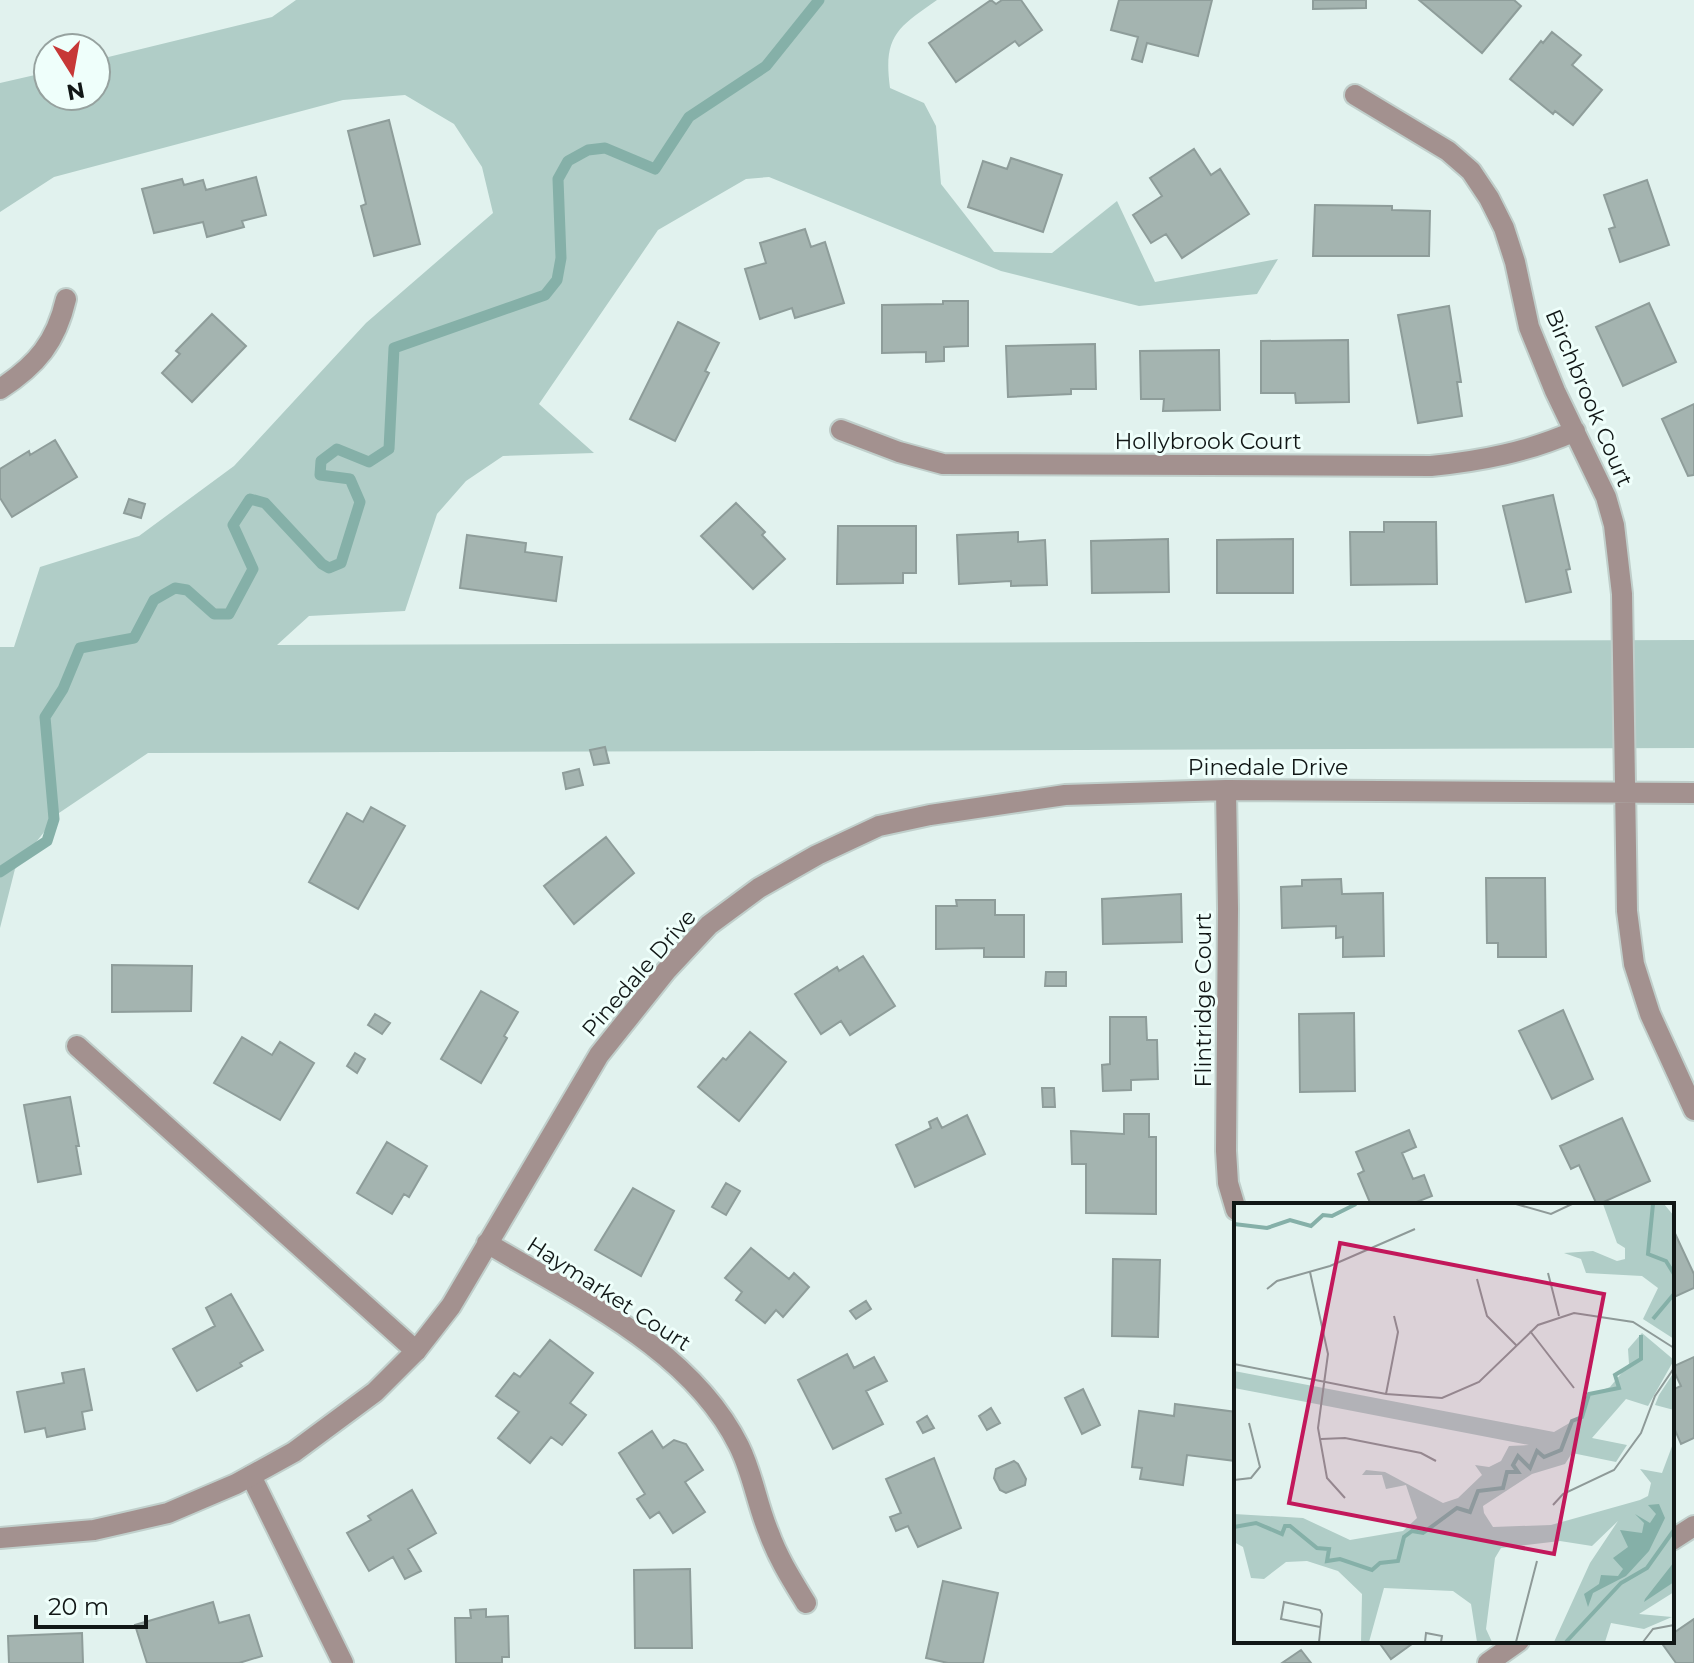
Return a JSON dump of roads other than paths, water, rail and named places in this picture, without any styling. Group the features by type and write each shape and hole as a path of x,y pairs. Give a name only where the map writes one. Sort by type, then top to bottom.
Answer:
{"street":[{"name":"Birchbrook Court","path":"1355,95 1448,151 1471,171 1489,198 1504,228 1515,262 1529,327 1606,497 1620,560 1627,911 1634,964 1650,1014 1694,1110"},
{"path":"0,389 42,355 60,325 66,299"},
{"name":"Hollybrook Court","path":"841,430 899,452 943,464 1415,466 1477,462 1549,443 1575,431"},
{"name":"Pinedale Drive","path":"0,1538 94,1530 168,1513 251,1476 294,1452 375,1392 416,1351 451,1306 599,1055 628,1016 709,925 759,888 817,855 879,826 930,815 1065,795 1226,790 1694,793"},
{"name":"Flintridge Court","path":"1226,790 1226,1151 1228,1183 1234,1203"},
{"path":"77,1046 416,1351"},
{"name":"Haymarket Court","path":"487,1243 666,1355 699,1386 740,1447 768,1531 784,1567 806,1603"},
{"path":"251,1476 343,1663"},
{"path":"1674,1539 1694,1526"},
{"path":"1488,1663 1516,1643"}],"waterway":[{"path":"0,872 47,841 54,819 45,717 63,689 80,648 134,638 154,600 175,588 187,590 214,614 229,614 253,569 233,525 250,499 265,503 322,564 329,568 341,563 360,502 350,479 320,475 321,461 337,449 369,462 389,449 394,348 545,295 557,280 561,258 558,179 568,161 588,150 605,148 655,169 689,117 766,66 819,0"}]}
